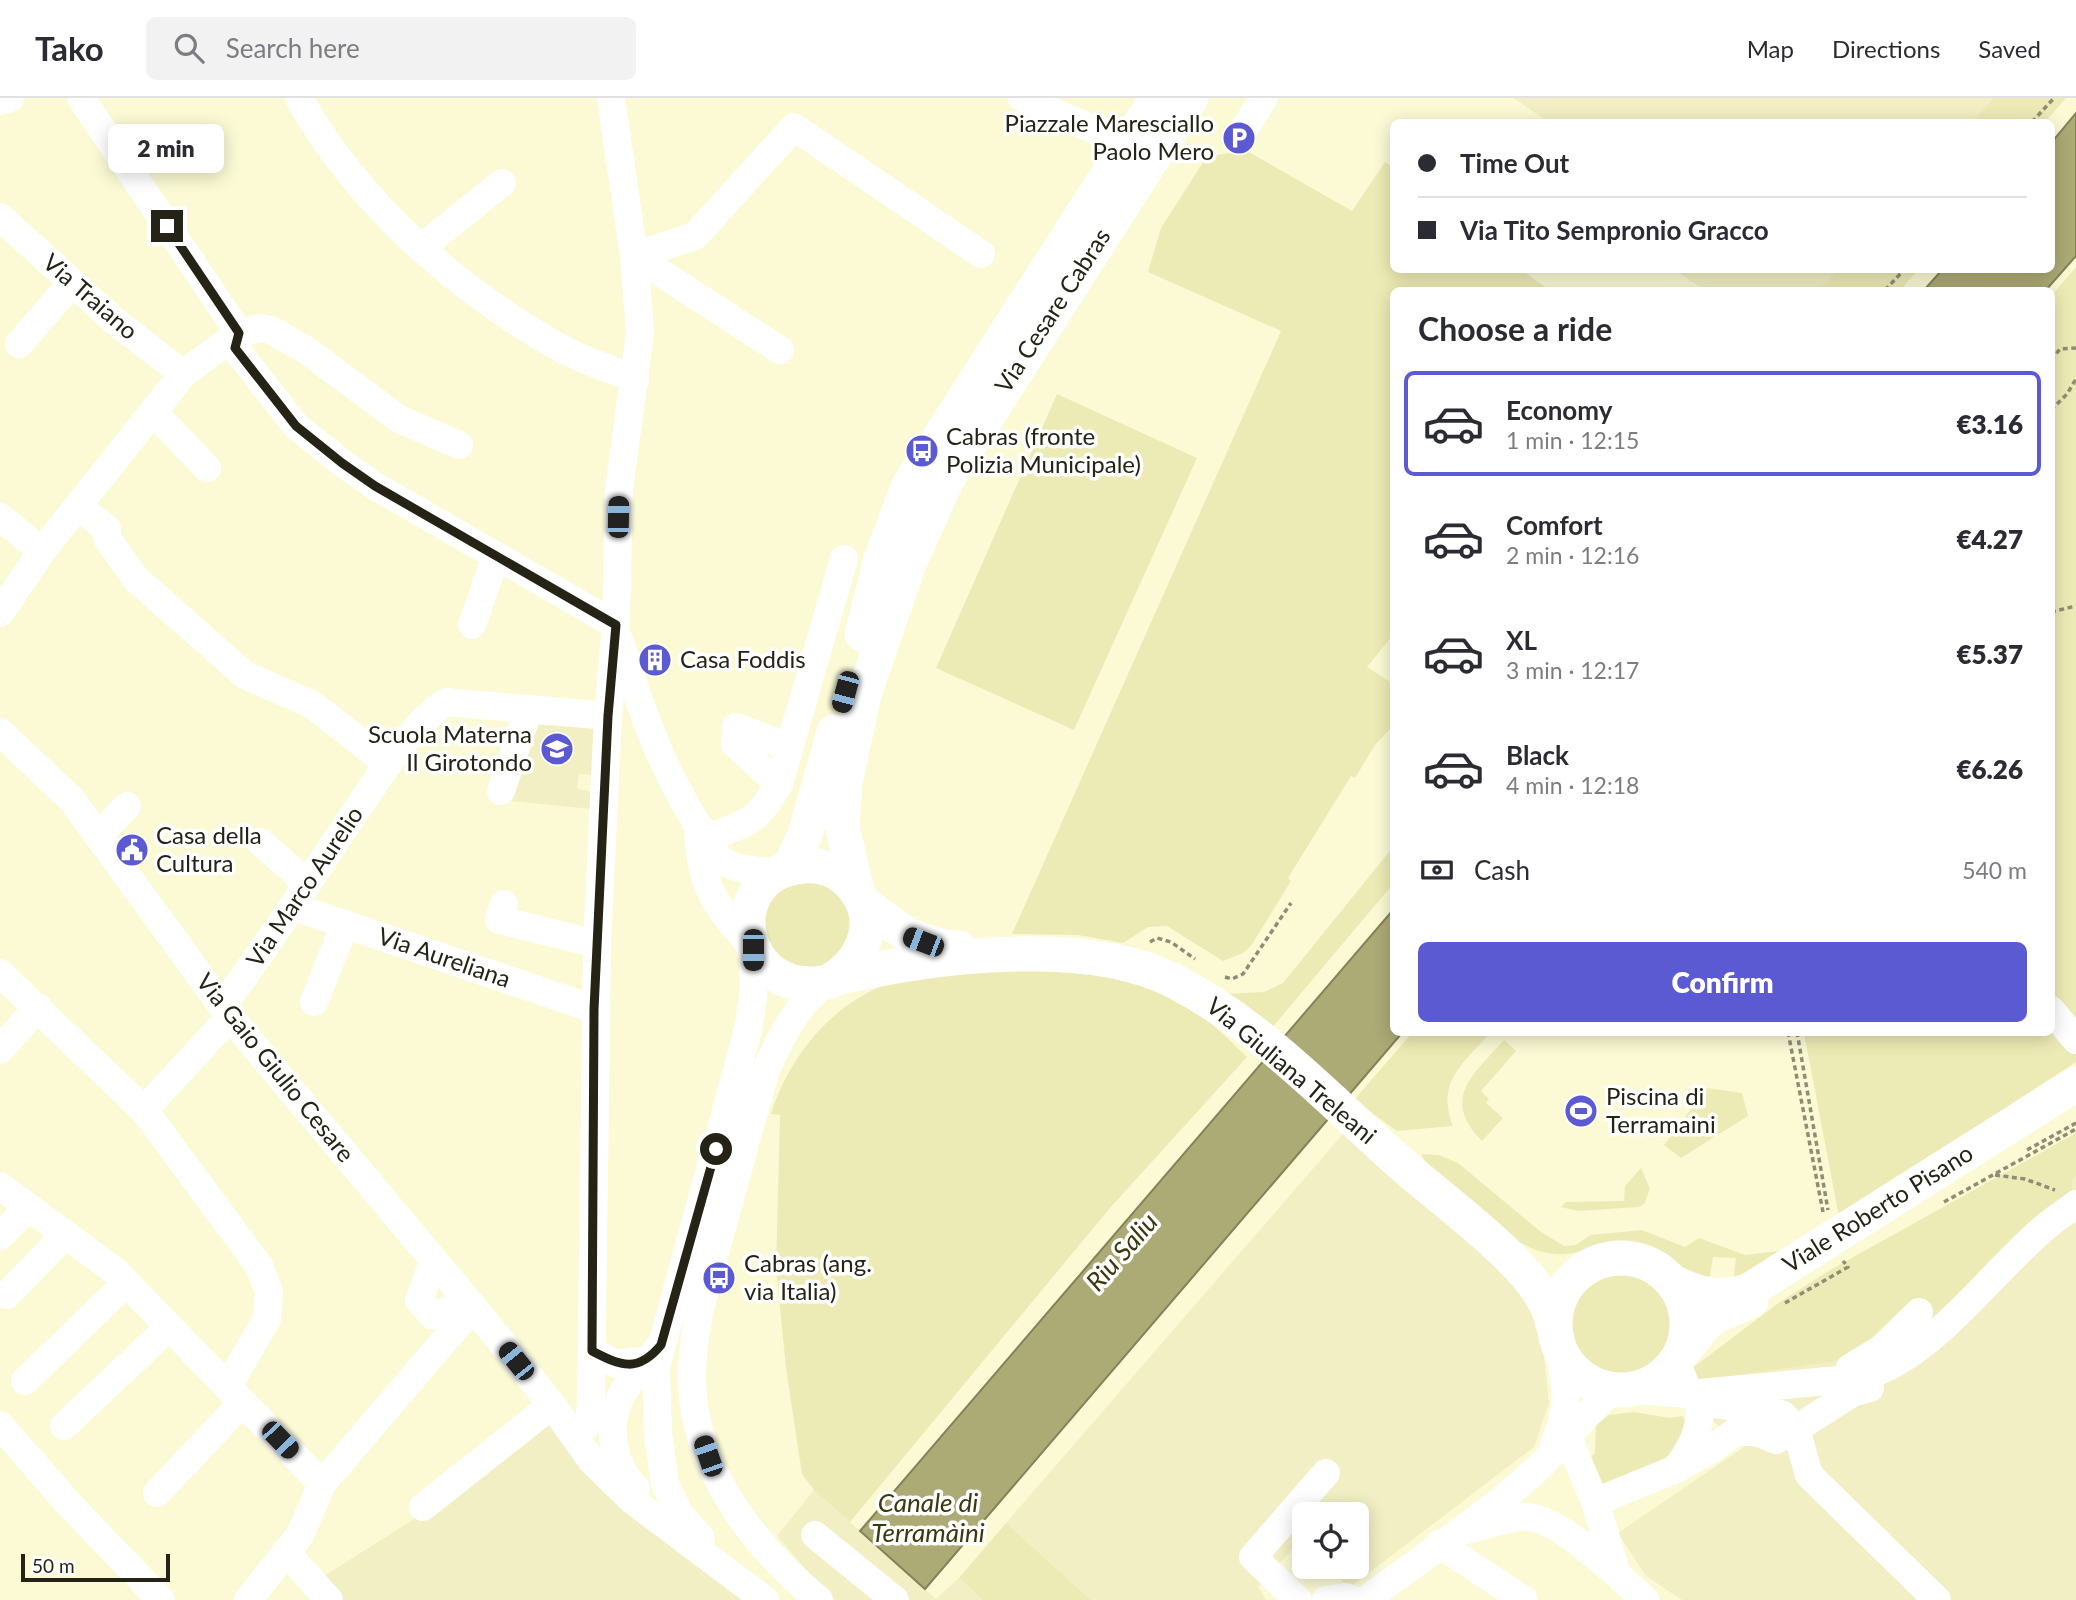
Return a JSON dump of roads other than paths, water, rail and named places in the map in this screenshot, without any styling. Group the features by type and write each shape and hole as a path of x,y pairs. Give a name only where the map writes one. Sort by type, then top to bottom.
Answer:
{"main road":[{"name":"Via Cesare Cabras","path":"784,870 805,835 881,559 909,485 1157,98"},
{"name":"Via Cesare Cabras","path":"860,897 848,851 842,808 867,688 908,566 946,481 1026,351 1193,98"},
{"path":"848,851 896,928"},
{"path":"806,865 824,867 840,874 860,897 867,919 866,937 860,954 849,969 830,980 814,985 784,980 760,962 752,947 747,925 750,906 759,890 784,870 806,865"},
{"name":"Via Giuliana Treleani","path":"860,897 909,937 937,947 985,948 999,954"},
{"name":"Via Giuliana Treleani","path":"830,980 878,968 999,954 1054,954 1106,959 1174,981 1257,1037 1350,1115 1508,1256 1538,1291 1548,1308 1559,1345"},
{"name":"Viale Roberto Pisano","path":"1671,1281 1694,1293 1713,1297 1750,1290 2076,1084"},
{"name":"Viale Roberto Pisano","path":"1678,1358 1711,1318 1754,1300 2076,1112"},
{"name":"Via Giuliana Treleani","path":"1508,1256 1537,1265 1562,1268 1591,1265"},
{"path":"1612,1259 1634,1259 1654,1267 1671,1281 1681,1298 1687,1317 1686,1336 1678,1358 1667,1372 1650,1384 1624,1390 1595,1386 1578,1375 1559,1345 1557,1306 1564,1290 1591,1265 1612,1259"}],"street":[{"path":"0,101 10,98"},
{"path":"81,98 239,333 235,348 296,426 375,486 616,625 642,716 702,834 721,860 748,870 784,870"},
{"path":"299,98 330,147 421,248 495,306 567,351 635,379"},
{"path":"580,1422 592,1351 594,1009 608,716 616,625 619,490 640,333 640,254 611,98"},
{"path":"1022,98 1072,108 1127,144"},
{"path":"1238,139 1264,98"},
{"path":"640,254 695,236 794,127 981,254"},
{"path":"421,248 502,183"},
{"name":"Via Traiano","path":"0,217 72,283 183,374"},
{"path":"640,254 647,264 780,350"},
{"path":"19,344 72,283"},
{"path":"2,606 42,551 79,508 183,374 239,333 261,328 271,330 306,350 398,419 459,445"},
{"path":"153,412 207,468"},
{"path":"79,508 107,529 107,538 136,579 245,675 313,705 388,764"},
{"path":"0,517 42,551"},
{"path":"472,625 496,556"},
{"path":"702,834 751,822 762,814 779,784 844,559"},
{"name":"Via Marco Aurelio","path":"144,1110 226,1011 388,764 426,716 446,702 608,716 626,705 642,716"},
{"path":"500,791 529,709"},
{"path":"779,784 735,744 736,727 790,747"},
{"name":"Via Gaio Giulio Cesare","path":"0,732 72,800 226,1011 552,1405"},
{"path":"98,836 127,806"},
{"path":"658,1520 653,1504 624,1477 613,1433 617,1405 654,1353 748,1030 753,998 752,947 717,908 699,859 702,834"},
{"path":"260,842 301,895"},
{"name":"Via Aureliana","path":"301,895 345,924 594,1009"},
{"path":"503,904 499,920 597,944"},
{"path":"314,1002 345,924"},
{"path":"0,973 144,1110 259,1266 269,1291 267,1319 235,1394 157,1493"},
{"path":"819,1600 747,1529 714,1472 695,1409 694,1354 705,1287 766,1070 778,1041 830,980"},
{"path":"0,1050 38,1007"},
{"path":"2055,1015 2076,1041"},
{"path":"0,1186 99,1258 322,1484"},
{"path":"1694,1398 1808,1382 1860,1378 1897,1363 1948,1320 2042,1229 2065,1197"},
{"path":"0,1236 28,1208"},
{"path":"8,1295 65,1235"},
{"path":"25,1381 126,1283"},
{"path":"248,1600 300,1535 322,1484 472,1306"},
{"path":"1808,1382 1868,1359 1919,1312"},
{"path":"64,1426 169,1328"},
{"path":"1534,1471 1562,1427 1567,1403 1559,1345"},
{"path":"592,1351 617,1364 654,1353"},
{"path":"654,1353 665,1484 679,1513 695,1534 760,1584 766,1600"},
{"path":"1676,1469 1698,1436 1701,1424 1678,1358"},
{"path":"1595,1502 1676,1469 1735,1432 1756,1432 1776,1440 1852,1393 1870,1388"},
{"path":"1366,1600 1534,1471 1568,1438 1590,1408 1624,1390 1694,1398 1782,1414 1796,1429 1810,1475 1937,1600"},
{"path":"423,1507 552,1405 575,1414 592,1461 658,1520 766,1600"},
{"path":"580,1422 617,1405"},
{"path":"0,1425 68,1503 161,1600"},
{"path":"1568,1438 1595,1502 1616,1571"},
{"path":"1298,1600 1253,1557 1326,1473"},
{"path":"1448,1538 1527,1516 1550,1525 1616,1571 1645,1600"},
{"path":"815,1535 895,1600"},
{"path":"1448,1538 1524,1600"},
{"path":"286,1552 329,1600"},
{"path":"1326,1600 1346,1597 1354,1600"}],"water":[{"path":"2076,113 2076,256 2049,287 1927,287 1939,273 2055,273 2055,138"},
{"name":"Canale di Terramàini","path":"1390,913 1390,1036 1399,1036 925,1589 860,1531"}],"place":[{"name":"Piazzale Maresciallo Paolo Mero","path":"1239,138"},
{"name":"Cabras (fronte Polizia Municipale)","path":"922,451"},
{"name":"Casa Foddis","path":"655,660"},
{"name":"Scuola Materna Il Girotondo","path":"557,749"},
{"name":"Casa della Cultura","path":"132,850"},
{"name":"Piscina di Terramaini","path":"1581,1111"},
{"name":"Cabras (ang. via Italia)","path":"719,1278"}],"water label":[{"name":"Riu Saliu","path":"1122,1252"}]}
